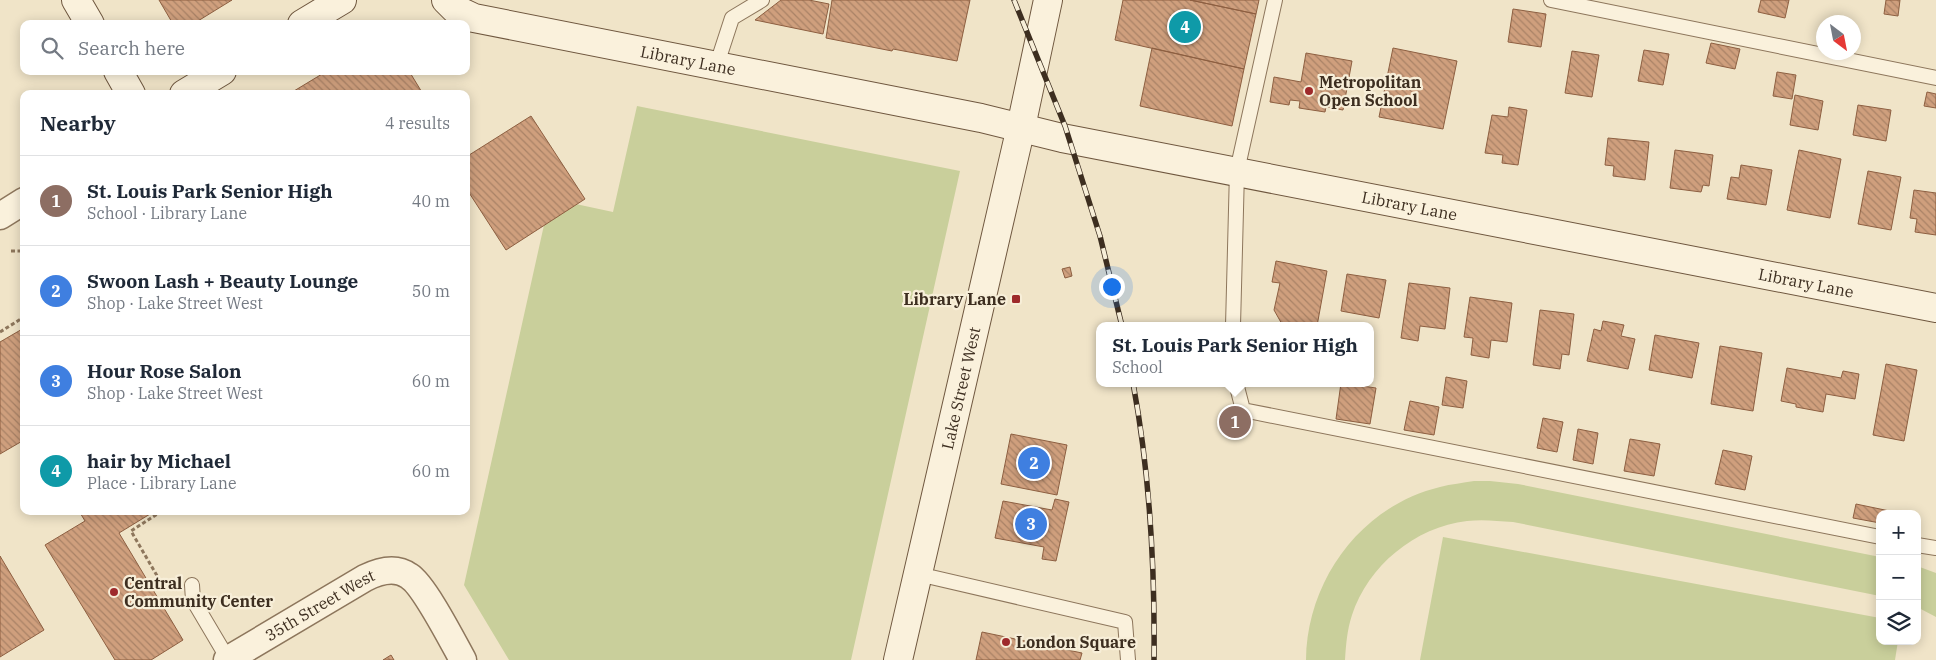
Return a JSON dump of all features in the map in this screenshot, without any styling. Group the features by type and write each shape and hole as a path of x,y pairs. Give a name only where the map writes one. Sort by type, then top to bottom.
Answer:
{"street":[{"path":"76,0 88,20"},
{"path":"309,20 342,0"},
{"name":"Library Lane","path":"446,0 455,9 474,18 1021,127 1062,138 1936,308"},
{"name":"Lake Street West","path":"898,660 1021,127 1048,0"},
{"path":"120,75 129,90"},
{"path":"191,90 215,75"},
{"path":"0,216 20,204"},
{"name":"35th Street West","path":"228,660 365,578 388,570 410,576 420,588 463,660"}],"lane":[{"path":"716,67 732,18 762,0"},
{"path":"1233,322 1237,172 1275,0"},
{"path":"1551,0 1936,78"},
{"path":"1237,387 1243,410 1876,536"},
{"path":"1921,546 1936,548"},
{"path":"918,574 1125,622 1128,660"},
{"path":"192,585 193,600 228,660"}],"path":[{"path":"11,251 20,251"},
{"path":"0,332 20,320"},
{"path":"156,515 131,531 163,586 173,580"}],"green space":[{"path":"637,106 960,171 851,660 509,660 464,585 546,216 571,203 613,212"},
{"path":"1490,481 1518,484 1876,556 1876,595 1513,522 1467,521 1429,531 1412,540 1382,565 1369,580 1359,597 1348,632 1345,660 1306,660 1309,630 1316,602 1328,575 1344,551 1363,529 1386,511 1412,497 1453,484"},
{"path":"1443,537 1876,617 1876,645 1897,645 1895,660 1420,660"},
{"path":"1921,567 1936,573 1936,617 1921,609"}],"building":[{"path":"159,0 232,0 200,20 171,20"},
{"path":"781,0 809,0 829,4 823,34 755,20"},
{"path":"832,0 970,0 957,61 826,38"},
{"path":"1123,0 1190,0 1256,14 1244,69 1115,40"},
{"path":"1190,0 1259,0 1256,14"},
{"path":"1761,0 1789,0 1785,18 1758,12"},
{"path":"1886,0 1900,0 1898,16 1884,14"},
{"path":"1513,9 1546,14 1541,47 1508,42"},
{"path":"1711,43 1740,49 1735,69 1706,63"},
{"path":"1152,48 1244,69 1232,126 1140,106"},
{"path":"1393,48 1457,61 1443,129 1379,117"},
{"path":"1644,50 1669,54 1663,85 1638,81"},
{"path":"1572,51 1599,55 1592,97 1565,93"},
{"name":"Metropolitan Open School","path":"1306,53 1352,61 1343,110 1326,107 1325,112 1299,108 1300,101 1290,100 1289,105 1270,102 1274,77 1301,82"},
{"path":"1777,72 1796,75 1792,99 1773,96"},
{"path":"320,75 411,75 421,90 296,90"},
{"path":"1927,92 1936,94 1936,108 1924,106"},
{"path":"1795,95 1823,101 1818,130 1790,125"},
{"path":"1858,105 1891,110 1886,141 1853,135"},
{"path":"1509,107 1527,110 1518,165 1502,163 1503,155 1485,153 1492,115 1508,117"},
{"path":"531,116 585,199 506,250 470,194 470,154"},
{"path":"1608,138 1649,142 1645,180 1613,176 1614,166 1605,165"},
{"path":"1675,150 1713,155 1709,186 1703,185 1701,192 1670,188"},
{"path":"1799,150 1841,159 1830,218 1787,210"},
{"path":"1741,165 1772,170 1766,205 1727,199 1731,177 1739,178"},
{"path":"1868,171 1901,177 1891,230 1858,224"},
{"path":"1914,190 1936,193 1936,235 1915,232 1917,219 1910,218"},
{"path":"1276,261 1327,271 1318,322 1281,322 1274,310 1280,283 1272,282"},
{"path":"1070,267 1072,276 1065,278 1062,269"},
{"path":"1347,274 1386,280 1379,318 1341,311"},
{"path":"1409,283 1450,288 1445,329 1420,326 1418,341 1401,338"},
{"path":"1470,297 1512,303 1507,342 1491,340 1489,358 1471,355 1473,338 1464,337"},
{"path":"1540,310 1574,314 1569,355 1562,354 1560,369 1533,365"},
{"path":"1603,321 1624,325 1621,336 1635,339 1628,369 1587,361 1594,329 1601,331"},
{"path":"20,330 20,442 0,454 0,342"},
{"path":"1655,335 1699,343 1692,378 1649,370"},
{"path":"1720,346 1762,353 1753,411 1711,404"},
{"path":"1886,364 1917,370 1904,441 1873,435"},
{"path":"1787,368 1841,378 1843,371 1859,374 1855,399 1826,394 1823,412 1796,407 1796,404 1781,401"},
{"path":"1446,377 1467,381 1463,408 1442,405"},
{"path":"1340,387 1376,388 1370,424 1336,419"},
{"path":"1410,401 1439,407 1434,435 1404,430"},
{"path":"1543,418 1563,422 1557,452 1537,448"},
{"path":"1578,429 1598,433 1593,464 1573,460"},
{"path":"1011,434 1067,445 1057,495 1001,484"},
{"path":"1630,439 1660,444 1654,476 1624,471"},
{"path":"1723,450 1752,456 1745,490 1715,484"},
{"path":"1055,499 1069,502 1056,561 1042,559 1044,547 995,538 1003,501 1052,510"},
{"path":"1856,504 1885,510 1876,510 1876,522 1853,518"},
{"name":"Central Community Center","path":"81,515 148,515 119,533 183,640 151,660 115,660 45,545 85,521"},
{"path":"0,556 44,630 0,657"},
{"name":"London Square","path":"982,632 1082,653 1080,660 976,660"},
{"path":"391,655 394,660 383,660"}],"railway":[{"path":"1014,0 1065,126 1100,236 1121,322"},
{"path":"1134,387 1144,452 1150,521 1154,591 1154,660"}],"place":[{"name":"hair by Michael","path":"1185,27"},
{"name":"Metropolitan Open School","path":"1309,91"},
{"name":"Library Lane","path":"1016,299"},
{"name":"St. Louis Park Senior High","path":"1235,422"},
{"name":"Swoon Lash + Beauty Lounge","path":"1034,463"},
{"name":"Hour Rose Salon","path":"1031,524"},
{"name":"Central Community Center","path":"114,592"},
{"name":"London Square","path":"1006,642"}]}
